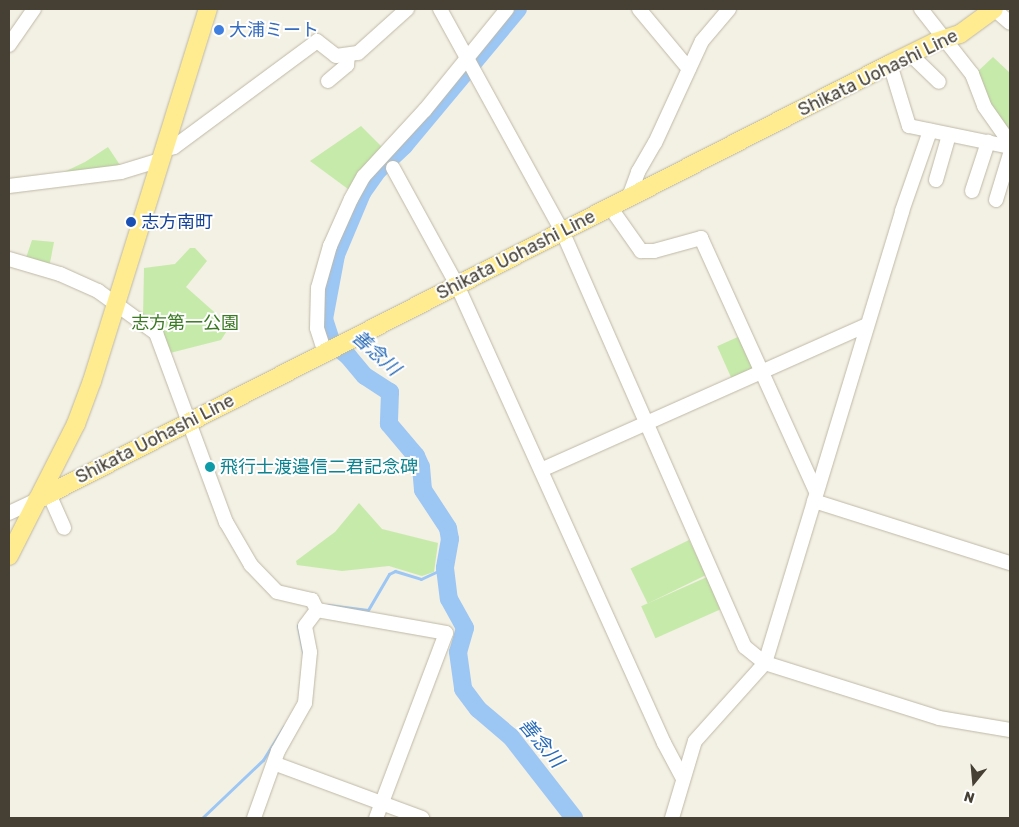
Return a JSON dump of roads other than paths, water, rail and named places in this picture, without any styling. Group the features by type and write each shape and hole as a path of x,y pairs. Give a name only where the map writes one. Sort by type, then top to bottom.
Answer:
{"main road":[{"path":"9,556 43,497 76,424 117,302 161,155 208,9"},
{"name":"Shikata Uohashi Line","path":"43,497 189,420 348,343 457,285 563,233 629,197 890,64 966,30 994,9"}],"street":[{"path":"9,45 34,9"},
{"path":"9,186 121,172 161,155 317,41 322,42 336,56 348,56 363,50 407,9"},
{"path":"440,9 563,233 745,647 765,663 939,718 1010,730"},
{"path":"328,352 317,328 318,288 325,262 343,214 364,176 425,110 507,9"},
{"path":"639,9 689,69"},
{"path":"629,197 638,172 655,143 707,33 729,9"},
{"path":"921,9 942,40 972,74 984,106 1010,145"},
{"path":"994,9 1010,23"},
{"path":"910,54 938,82"},
{"path":"328,81 348,65 348,56"},
{"path":"890,64 908,126 1010,145"},
{"path":"672,818 695,741 765,663 868,325 930,131"},
{"path":"936,180 949,135"},
{"path":"972,191 988,142"},
{"path":"996,200 1010,154"},
{"path":"393,168 457,285 664,743 683,778"},
{"path":"610,207 641,251 701,238 815,497 1010,563"},
{"path":"9,259 78,281 117,302 156,333 226,522 251,565 277,592 312,600 317,610"},
{"path":"541,470 868,325"},
{"path":"9,513 43,497 64,528"},
{"path":"254,818 276,764 278,751 305,703 310,652 305,626 317,610"},
{"path":"317,610 446,633 376,818"},
{"path":"276,764 422,818"}],"waterway":[{"name":"善念川","path":"518,9 404,146 378,170 362,193 336,255 324,319 332,343 348,356 365,376 390,392 389,424 416,456 421,467 423,490 448,528 450,539 445,568 449,599 465,628 458,652 463,689 478,709 511,737 574,818"},
{"path":"328,605 368,610 389,574 395,571 421,579 445,568"},
{"path":"304,657 298,626 312,607"},
{"path":"202,818 263,760 284,726"}],"place":[{"name":"大浦ミート","path":"219,30"},
{"name":"志方南町","path":"131,222"},
{"name":"飛行士渡邉信二君記念碑","path":"210,467"}],"park label":[{"name":"志方第一公園","path":"185,323"}]}
